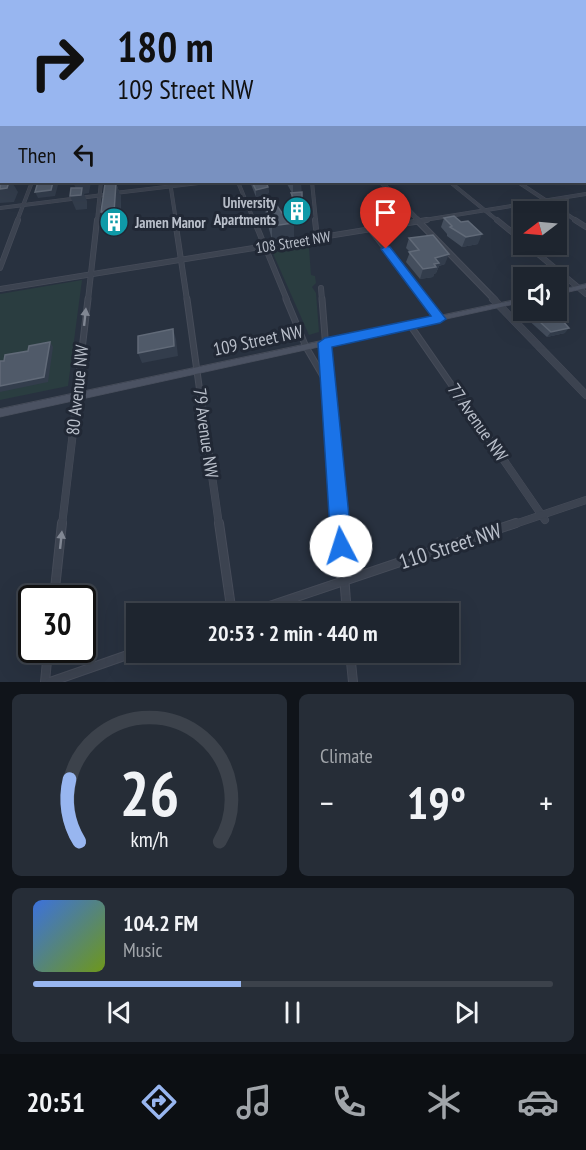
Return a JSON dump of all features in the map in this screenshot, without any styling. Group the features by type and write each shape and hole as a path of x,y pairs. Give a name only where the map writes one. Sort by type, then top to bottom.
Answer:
{"main road":[{"path":"567,290 582,287"},
{"name":"109 Street NW","path":"0,413 513,302"}],"street":[{"path":"0,268 32,183"},
{"name":"80 Avenue NW","path":"55,585 101,183"},
{"path":"0,208 188,183"},
{"path":"238,183 306,347 328,384"},
{"path":"312,183 316,238"},
{"path":"382,183 586,395"},
{"path":"451,183 513,233"},
{"path":"520,183 586,227"},
{"name":"79 Avenue NW","path":"170,184 230,603"},
{"name":"108 Street NW","path":"0,290 586,194"},
{"path":"370,229 440,319"},
{"path":"541,255 582,287 586,294"},
{"path":"321,288 346,603"},
{"name":"77 Avenue NW","path":"410,325 543,518"},
{"name":"110 Street NW","path":"278,603 543,518 586,501"},
{"path":"50,682 126,655"},
{"path":"45,682 47,663"},
{"path":"351,663 352,682"}],"shaded area":[{"path":"312,243 313,247 309,248 311,275 315,276 316,283 312,287 316,293 319,332 309,335 271,249"},
{"path":"82,280 68,386 0,400 0,294"}],"building":[{"path":"0,183 9,183 7,188 0,189"},
{"path":"38,183 53,183 51,190 35,192"},
{"path":"116,183 114,212 101,212 105,184"},
{"path":"252,183 266,183 268,187 256,190"},
{"path":"71,188 82,188 81,195 70,196"},
{"path":"302,192 302,202 296,203 291,193"},
{"path":"275,203 282,213 290,213 294,223 272,226 265,204"},
{"path":"454,216 461,222 468,221 482,234 466,237 450,227 452,226 444,218"},
{"path":"433,235 449,254 435,258 439,263 434,264 436,267 423,269 409,252 419,250 409,238"},
{"path":"539,321 563,321 569,328 551,332"},
{"path":"173,329 174,346 138,353 138,336"},
{"path":"50,342 44,377 0,386 0,361 4,361 5,355 28,351 29,346"}],"place":[{"name":"University Apartments","path":"297,211"},
{"name":"Jamen Manor","path":"114,222"}],"route":[{"path":"341,546 325,343 440,319 386,249"}]}
